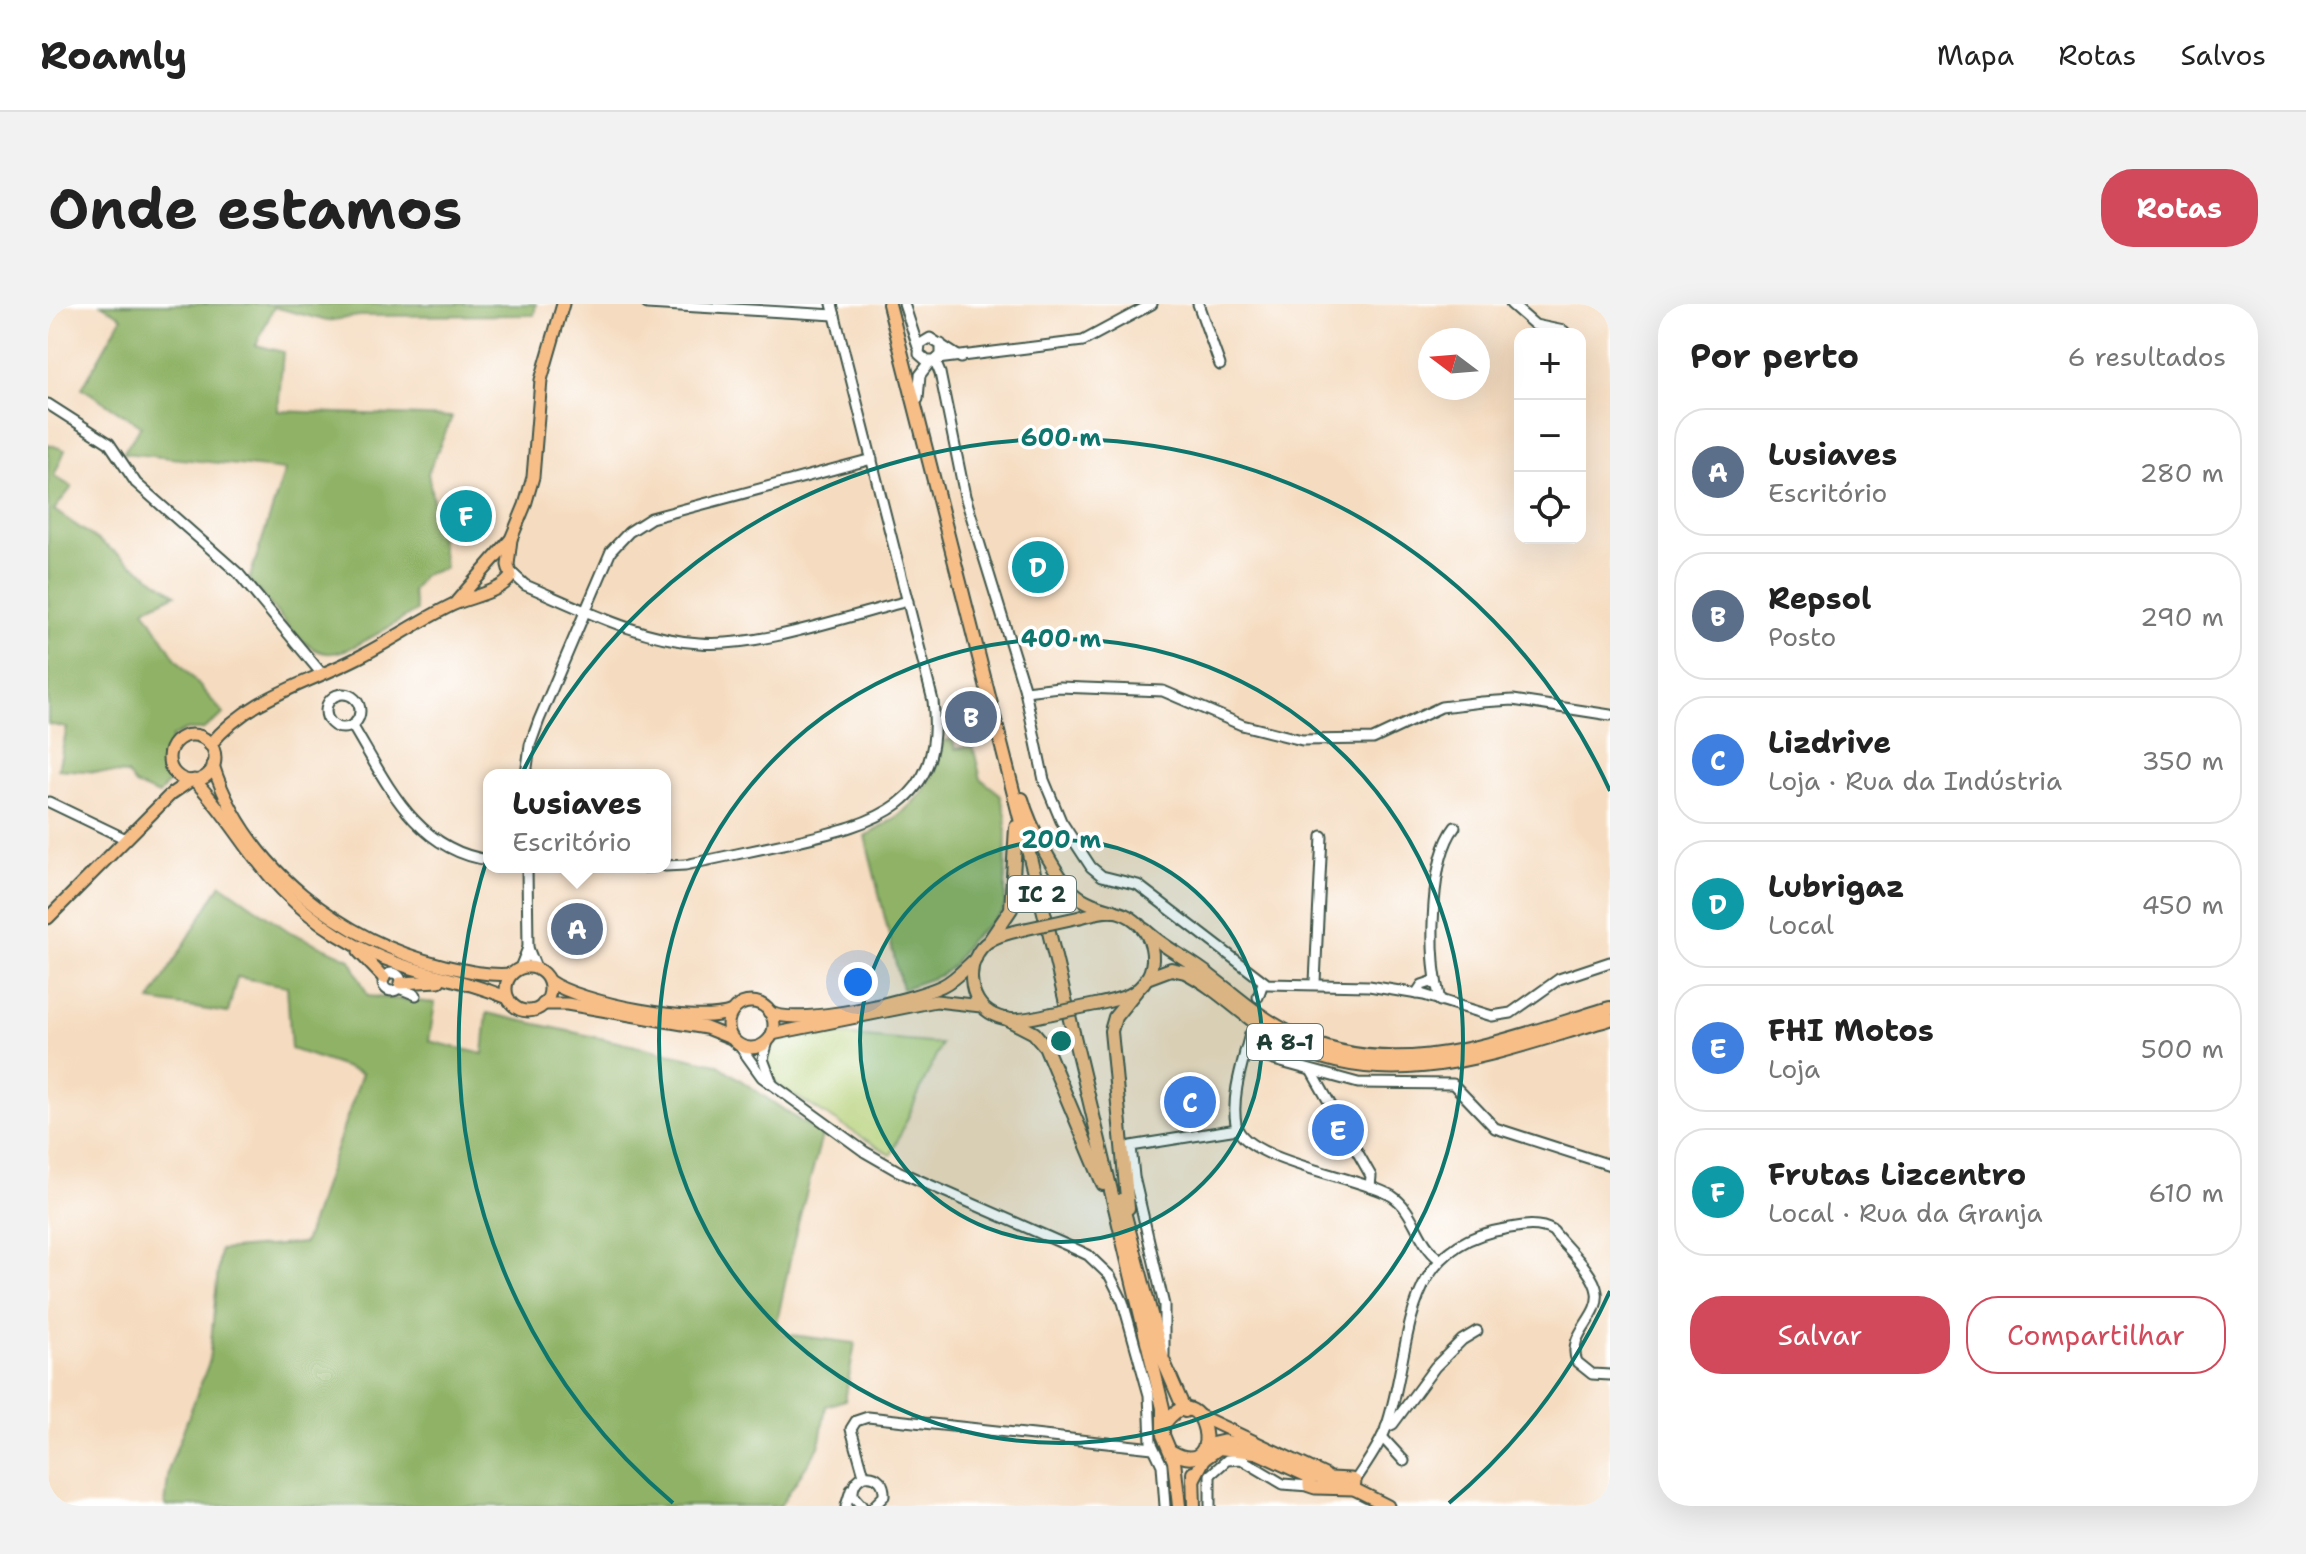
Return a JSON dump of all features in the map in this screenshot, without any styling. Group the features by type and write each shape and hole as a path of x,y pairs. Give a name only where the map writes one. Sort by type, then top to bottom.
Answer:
{"highway":[{"name":"IC 2","path":"892,304 1163,1360 1185,1411"},
{"name":"IC 2","path":"892,304 1133,1282 1165,1423 1164,1442 1172,1452 1179,1506"},
{"path":"1016,788 1030,821 1069,888 1087,902 1114,911"},
{"path":"990,940 1011,909 1016,808"},
{"name":"A 8-1","path":"1145,930 1286,1031 1321,1047 1361,1057 1402,1059 1447,1054 1610,1008"},
{"name":"A 8-1","path":"1147,978 1171,969 1185,972 1283,1041 1329,1059 1374,1068 1443,1065 1610,1019"},
{"path":"1133,1243 1111,1031 1119,1010 1136,991"},
{"path":"1007,1019 1034,1033 1048,1052 1102,1181 1133,1282"},
{"path":"1165,1423 1173,1414 1185,1411 1200,1416 1208,1430 1193,1480 1194,1506"},
{"path":"1193,1480 1204,1459 1219,1448 1264,1453"},
{"path":"1172,1452 1183,1456 1200,1449"}],"main road":[{"path":"200,737 225,726 267,698 322,674 454,604 500,585 509,569 511,539 531,486 541,380 563,304"},
{"path":"454,604 511,539"},
{"path":"490,566 509,569"},
{"path":"490,566 489,582 500,585"},
{"path":"210,745 225,726"},
{"path":"171,794 175,773 169,758 175,743 189,735 200,737 210,745 222,789 262,851 296,890 359,935 410,957 473,972 536,968 549,981 571,993 670,1014 711,1018 751,1002 789,1018 818,1015 930,990 953,979 990,940 1025,929 1114,911 1134,920 1145,930 1153,952 1147,978 1136,991 1098,1004 1007,1019 981,1006 936,1001 770,1038 753,1048 706,1028 658,1023 567,1004 543,1004 525,1010 508,998 465,981 393,962 337,934"},
{"path":"48,918 171,794 192,780 206,776 213,765"},
{"path":"175,773 192,780 213,799 271,879 374,964 384,978"},
{"path":"976,958 972,984 981,1006"},
{"path":"508,998 507,983 516,971"},
{"path":"400,986 421,980 465,981"},
{"path":"543,1004 550,991 549,981"},
{"path":"732,1012 728,1025 735,1041"},
{"path":"769,1012 770,1038"},
{"path":"1200,1416 1326,1475 1355,1485 1388,1506"},
{"path":"1200,1449 1230,1441 1264,1453 1309,1481 1355,1485"},
{"path":"1309,1481 1326,1475"}],"street":[{"path":"647,304 835,315"},
{"path":"671,866 858,827 903,800 927,767 936,721 832,304"},
{"path":"904,304 921,358 934,361 1083,341 1147,305"},
{"path":"1198,304 1220,365"},
{"path":"1511,304 1518,314 1535,325 1550,328"},
{"path":"913,331 926,339 934,339 961,358"},
{"path":"918,347 926,339"},
{"path":"918,399 920,375 934,361 941,344"},
{"path":"934,361 940,373 965,496 1025,691 1044,780 1061,821 1091,867 1102,876 1138,885 1248,968 1263,983 1315,982 1416,994 1476,1013 1504,1015 1559,979 1610,962"},
{"path":"48,404 105,438 136,483 238,573 322,674"},
{"path":"527,769 539,720 611,551 629,532 651,518 872,459"},
{"path":"509,569 525,585"},
{"path":"500,585 525,585 660,637 722,644 767,637 908,601"},
{"path":"1025,691 1059,687 1163,691 1242,725 1302,740 1373,739 1441,707 1482,702 1513,700 1610,715"},
{"path":"352,725 411,820 453,851 483,858"},
{"path":"49,802 126,839"},
{"path":"1440,1001 1433,966 1439,866 1443,847 1455,827"},
{"path":"1315,982 1322,836"},
{"path":"527,873 528,948 536,968"},
{"path":"516,971 528,948"},
{"path":"1416,994 1425,984 1433,966"},
{"path":"384,978 395,974 400,986 416,995"},
{"path":"1258,997 1263,983"},
{"path":"1425,984 1437,986"},
{"path":"1250,1034 1237,1089 1237,1129 1244,1141 1262,1153 1370,1187 1401,1204 1427,1248 1439,1259"},
{"path":"770,1038 763,1059 774,1086"},
{"path":"735,1041 762,1077 865,1152 898,1171 1071,1247 1097,1263 1117,1288 1128,1316 1149,1395 1153,1448 1162,1465 1165,1506"},
{"path":"1245,1052 1370,1085 1453,1084 1495,1128 1610,1165"},
{"path":"1312,1072 1371,1176 1370,1187"},
{"path":"1163,1360 1164,1305 1137,1190 1131,1146 1237,1129"},
{"path":"1355,1485 1386,1427 1408,1324 1439,1259 1458,1242 1489,1232 1534,1225 1553,1231 1597,1289 1596,1304 1579,1332 1574,1355 1586,1371 1610,1375"},
{"path":"1386,1427 1393,1424 1449,1352 1477,1331"},
{"path":"864,1475 851,1429 856,1421 868,1417 1153,1448"},
{"path":"1382,1437 1404,1461"},
{"path":"1210,1506 1210,1475 1227,1460 1241,1459 1288,1485 1309,1481"},
{"path":"846,1506 853,1486 864,1475"},
{"path":"864,1475 878,1478 884,1486 884,1496 877,1505"},
{"path":"853,1486 855,1500 862,1506"}],"green space":[{"path":"101,304 536,304 534,315 359,316 327,321 274,307 256,345 283,352 278,411 452,417 428,473 445,568 423,575 412,591 416,611 357,645 338,652 323,652 309,646 293,632 249,580 285,470 123,453 141,426 82,388 122,317"},
{"path":"48,444 65,450 54,476 72,487 54,510 176,594 144,609 176,659 224,714 202,730 186,730 172,737 165,760 172,776 159,795 135,785 127,774 58,769 67,728 48,724"},
{"path":"953,739 955,749 973,746 981,779 1000,794 1006,815 1005,903 1002,912 970,940 952,966 941,975 902,989 865,836 894,819 917,798 934,773 943,741"},
{"path":"221,884 290,932 350,959 368,996 435,1003 429,1041 483,1054 487,1013 717,1064 822,1136 796,1231 777,1322 784,1334 855,1343 845,1400 826,1406 819,1447 780,1506 165,1506 169,1468 209,1362 220,1250 304,1243 362,1073 291,1049 287,986 237,977 228,1013 150,1001"},
{"path":"831,1034 941,1044 891,1155 779,1086 771,1076 766,1060 770,1050 782,1039"}],"place":[{"name":"Frutas Lizcentro","path":"466,516"},
{"name":"Lubrigaz","path":"1038,567"},
{"name":"Repsol","path":"971,717"},
{"name":"Lusiaves","path":"577,929"},
{"name":"Lizdrive","path":"1190,1102"},
{"name":"FHI Motos","path":"1338,1130"}]}
